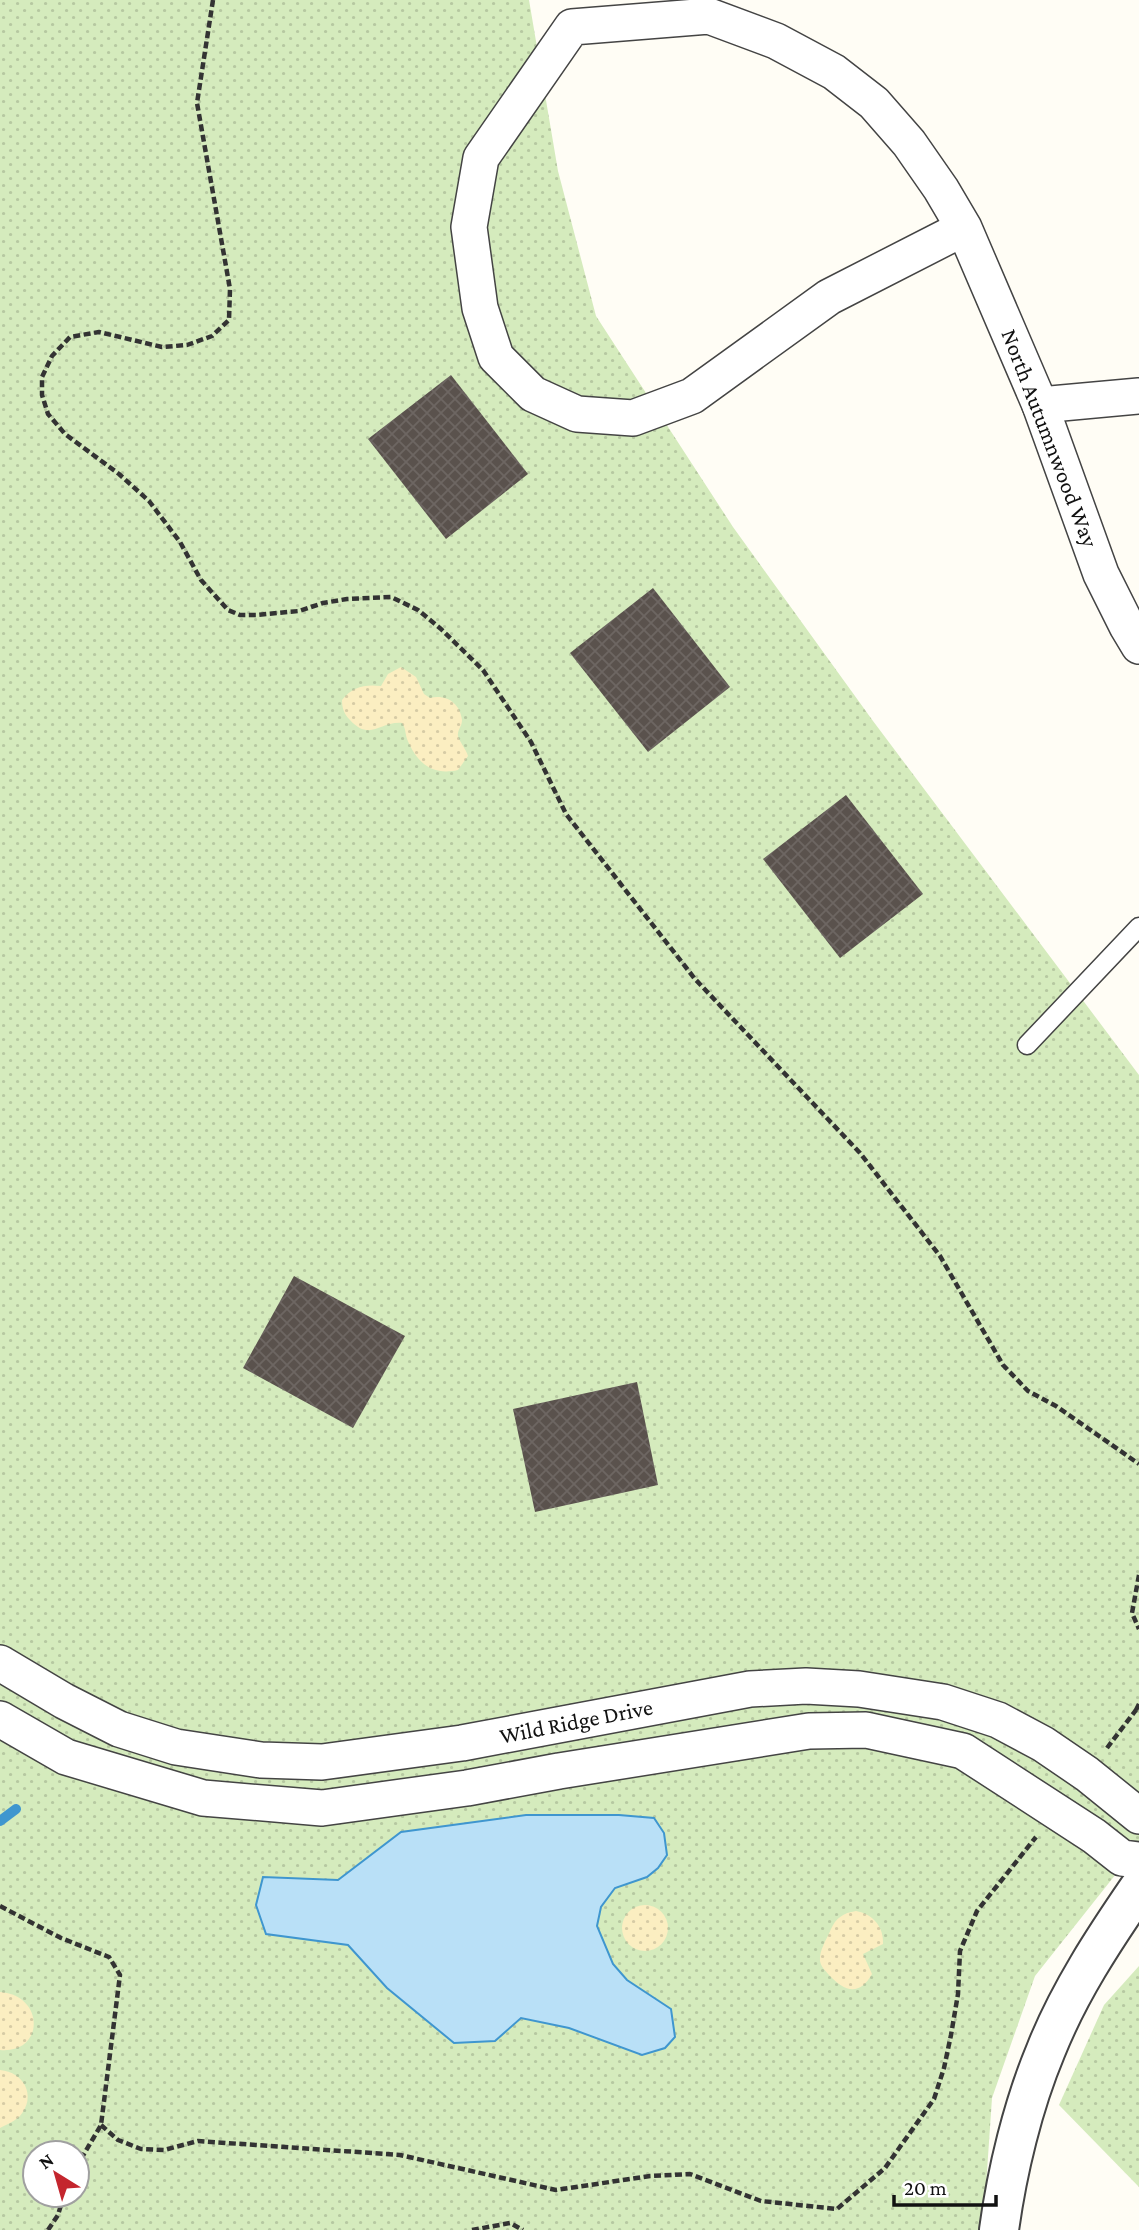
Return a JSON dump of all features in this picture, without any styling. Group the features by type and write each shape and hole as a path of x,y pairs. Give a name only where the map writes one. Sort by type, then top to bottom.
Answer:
{"street":[{"name":"North Autumnwood Way","path":"964,228 829,297 692,396 633,418 577,414 533,394 496,357 480,308 469,227 481,158 572,27 709,16 786,46 834,72 874,103 909,144 941,189 964,228 1040,405 1101,574 1126,626 1139,646"},
{"path":"1040,405 1139,396"},
{"name":"Wild Ridge Drive","path":"0,1663 64,1701 119,1728 176,1747 261,1760 322,1762 462,1743 750,1689 806,1686 859,1689 943,1702 998,1720 1042,1744 1087,1774 1139,1816"},
{"name":"Wild Ridge Drive","path":"0,1718 66,1758 203,1798 322,1808 467,1788 796,1733 866,1730 963,1751 1094,1836 1122,1858 1139,1860"},
{"path":"462,1743 467,1788"},
{"path":"999,2230 1004,2188 1015,2144 1045,2050 1075,1989 1139,1888"}],"lane":[{"path":"1027,1045 1139,927"}],"path":[{"path":"213,0 197,103 230,289 229,320 212,336 187,345 162,347 99,332 70,337 52,356 42,377 41,395 48,414 65,434 87,448 149,501 180,542 201,580 228,610 240,615 256,615 299,611 346,599 391,597 418,610 484,670 531,742 566,814 695,979 860,1153 940,1256 1003,1364 1028,1391 1056,1406 1139,1464"},
{"path":"1139,1575 1132,1614 1139,1629"},
{"path":"1087,1774 1138,1707"},
{"path":"101,2125 118,2140 141,2149 164,2150 198,2141 400,2155 556,2190 650,2176 690,2174 761,2201 837,2209 885,2168 934,2099 951,2035 958,1994 960,1951 977,1911 1056,1812"},
{"path":"0,1906 61,1938 109,1957 120,1975 101,2125 91,2142"},
{"path":"48,2230 60,2209"},
{"path":"472,2230 510,2223 523,2230"}],"green space":[{"path":"0,0 529,0 558,171 596,316 733,527 873,721 1139,1075 1139,1845 1035,1976 992,2098 983,2230 0,2230"},
{"path":"1139,1966 1139,2187 1059,2105 1104,2005"}],"sand":[{"path":"401,667 416,677 424,694 430,698 446,698 458,708 462,720 458,736 468,756 458,770 440,771 426,766 411,747 402,723 363,729 345,713 342,700 350,692 364,686 381,686 388,674"},
{"path":"645,1905 661,1912 668,1928 661,1944 645,1951 629,1944 622,1928 629,1912"},
{"path":"856,1911 868,1915 876,1922 882,1932 883,1944 863,1954 872,1974 862,1986 851,1989 840,1985 829,1975 821,1965 820,1957 835,1922 840,1917"},
{"path":"0,1992 15,1996 25,2003 32,2013 32,2034 25,2043 15,2049 0,2050"},
{"path":"0,2070 16,2075 21,2080 27,2093 27,2101 20,2116 0,2128"}],"water":[{"path":"526,1815 619,1815 654,1818 664,1833 667,1855 658,1868 647,1877 615,1888 601,1907 597,1926 613,1964 627,1980 671,2009 675,2037 665,2048 642,2055 569,2028 521,2018 495,2041 454,2043 387,1988 348,1945 266,1934 256,1905 263,1877 338,1880 401,1832"}],"building":[{"path":"451,375 528,474 446,539 368,439"},
{"path":"653,588 730,687 648,752 570,653"},
{"path":"846,795 923,894 840,958 763,859"},
{"path":"294,1276 405,1336 353,1428 243,1368"},
{"path":"637,1382 658,1485 535,1512 513,1409"}],"waterway":[{"path":"0,1821 16,1809"}]}
